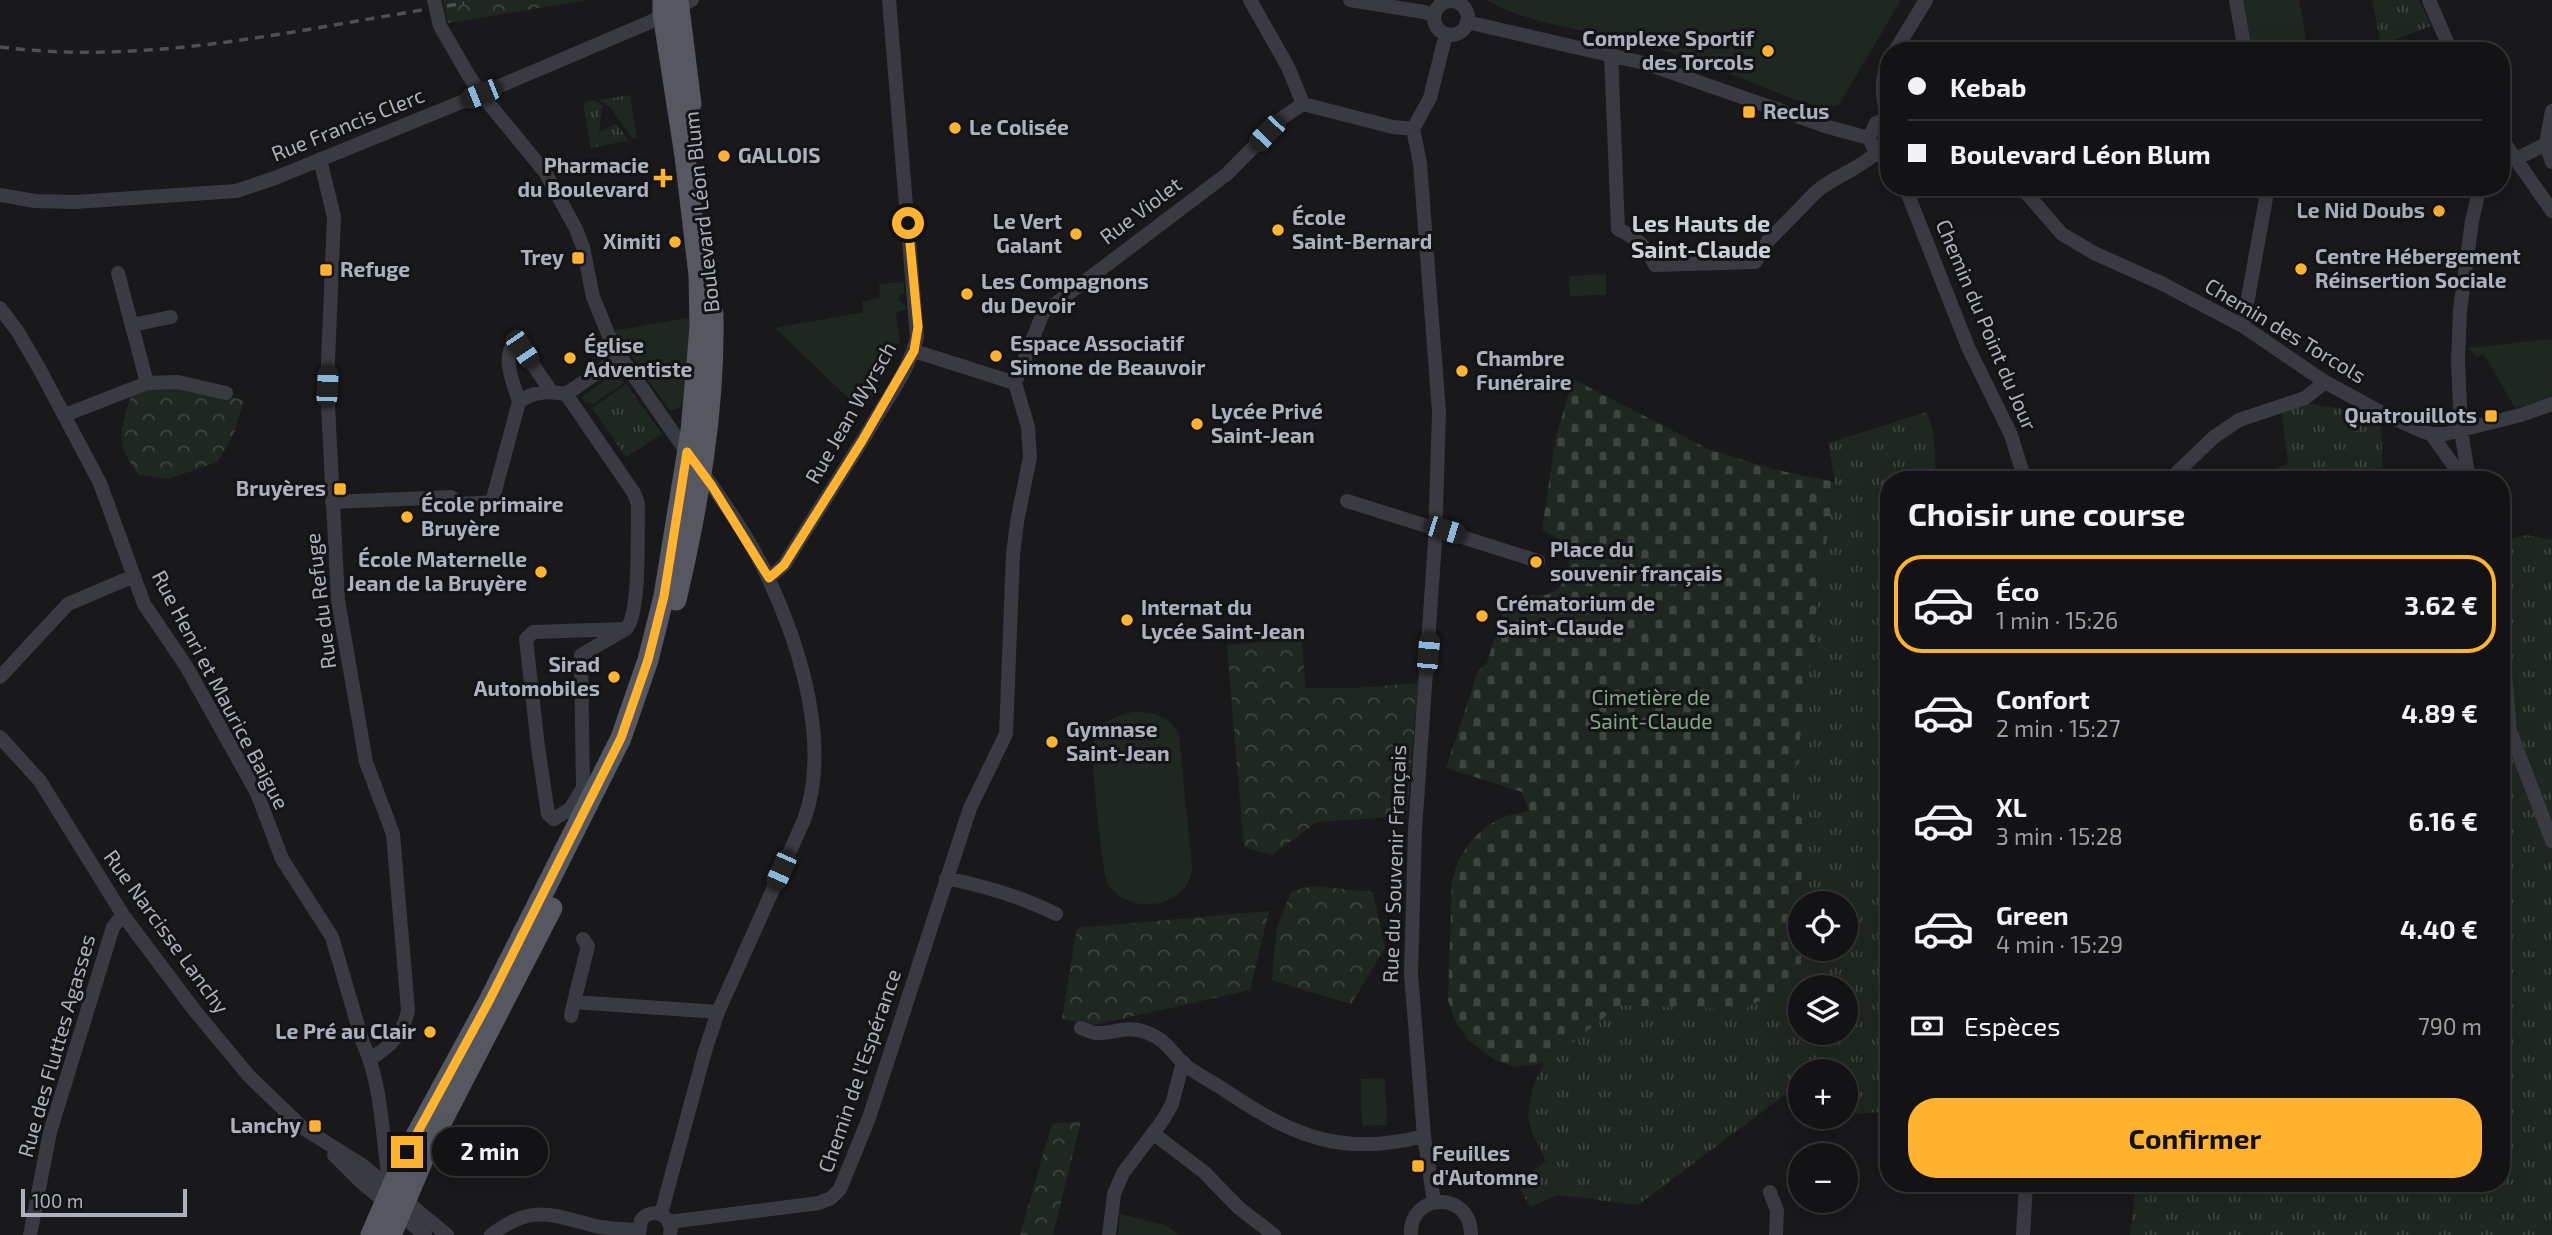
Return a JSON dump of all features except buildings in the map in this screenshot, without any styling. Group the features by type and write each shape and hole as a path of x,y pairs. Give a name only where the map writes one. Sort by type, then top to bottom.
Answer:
{"main road":[{"name":"Boulevard Léon Blum","path":"370,1235 400,1210 407,1152 532,917 621,738 648,660 664,596 687,452 700,327 699,275 685,156 675,4"},
{"name":"Boulevard Léon Blum","path":"391,1235 428,1148 525,963 631,745 660,665 696,511 714,342 712,274 675,4"}],"street":[{"path":"434,0 440,26 481,94 545,172 576,229 583,247 593,297 604,327 620,357 723,503 769,578 789,630 810,704 814,755 811,800 718,1012 705,1051 667,1224"},
{"name":"Rue Jean Wyrsch","path":"769,578 784,565 873,423 914,351 918,327 889,0"},
{"path":"1250,0 1288,67 1303,104 1393,127 1413,129 1430,97 1446,34"},
{"path":"1350,0 1434,16"},
{"path":"1900,42 1926,0"},
{"path":"2236,0 2243,42"},
{"path":"2429,0 2447,42"},
{"path":"1443,1 1460,3 1466,12 1467,22 1457,34 1446,34 1438,29 1435,10 1443,1"},
{"name":"Rue Francis Clerc","path":"0,195 35,201 75,202 236,191 481,94 650,22 675,4"},
{"path":"1467,22 1611,53 1644,63 1828,127 1870,138 1880,153"},
{"path":"1611,53 1618,229 1640,242 1655,265 1755,262 1761,248 1815,192 1880,157"},
{"name":"Rue Violet","path":"1015,383 1043,313 1227,174 1282,118 1303,104"},
{"path":"2552,111 2546,144 2552,162"},
{"path":"1870,138 1876,123 1880,121"},
{"name":"Rue du Souvenir Français","path":"1413,129 1420,163 1439,412 1436,528 1415,830 1411,943 1412,1004 1424,1136 1434,1202"},
{"path":"2546,144 2510,158 2552,211"},
{"name":"Rue du Refuge","path":"320,159 334,217 327,386 338,600 366,762 393,834 408,1010 402,1030 391,1044 370,1059"},
{"name":"Chemin du Point du Jour","path":"1909,196 1968,347 2011,435 2022,471"},
{"name":"Chemin des Torcols","path":"2029,196 2062,234 2094,253 2161,283 2243,326 2325,382 2382,413 2431,434"},
{"path":"2243,326 2267,196"},
{"path":"2465,471 2458,361 2460,310 2478,196"},
{"path":"118,273 147,383"},
{"name":"Rue Henri et Maurice Baigue","path":"0,308 18,332 100,483 144,604 176,648 257,793 282,859 332,937 370,1059 400,1210"},
{"path":"132,325 172,317"},
{"name":"Boulevard Léon Blum","path":"664,420 678,421 685,414 700,327"},
{"path":"331,502 451,497 461,504 492,502 519,402 508,358 514,345 522,349 551,391"},
{"path":"914,351 1015,383"},
{"path":"566,394 620,357"},
{"path":"2178,471 2214,437 2239,420 2305,398 2325,382"},
{"path":"65,415 147,383 178,383 226,393"},
{"name":"Chemin de l'Espérance","path":"667,1224 819,1203 831,1198 840,1189 869,1118 970,808 1003,742 1008,725 1013,554 1030,457 1028,427 1015,383"},
{"path":"519,402 527,396 551,391 566,394 634,493 638,504 633,620 626,629 580,655 583,788 570,809 554,819 548,814 526,639 533,632 626,629"},
{"path":"2459,471 2431,434 2461,430 2552,404"},
{"path":"1348,502 1538,561"},
{"path":"696,511 709,504 723,503"},
{"path":"0,677 68,604 134,576"},
{"path":"2510,732 2552,841"},
{"name":"Rue Narcisse Lanchy","path":"0,737 40,782 123,915 248,1076 303,1128 316,1136 360,1181 400,1210"},
{"path":"946,878 987,887 1034,902 1056,914"},
{"name":"Rue des Fluttes Agasses","path":"30,1235 50,1132 113,927 123,915"},
{"path":"583,939 588,946 573,1009 718,1012"},
{"path":"1081,1028 1096,1033 1127,1028 1149,1033 1170,1047 1183,1062 1273,1122 1318,1139 1348,1144 1394,1143 1424,1136"},
{"path":"1109,1235 1114,1194 1123,1173 1172,1104 1183,1062"},
{"path":"1153,1134 1204,1172 1238,1208 1274,1235"},
{"path":"1770,1192 1777,1211 1776,1235"},
{"path":"2023,1235 2025,1192"},
{"path":"1411,1235 1413,1220 1418,1212 1434,1202 1443,1201 1460,1208 1467,1215 1473,1234"},
{"path":"400,1210 425,1235"},
{"path":"400,1210 447,1235"},
{"path":"491,1235 522,1216 550,1214 639,1233 641,1220 645,1216 655,1213 667,1224"}],"green space":[{"path":"443,0 588,0 448,23"},
{"name":"Complexe Sportif des Torcols","path":"1486,0 1901,0 1838,106 1827,106 1796,100 1659,49 1544,22"},
{"path":"2242,0 2299,0 2306,42 2250,42"},
{"path":"2372,0 2419,0 2431,26 2389,42 2380,42"},
{"path":"630,95 637,138 633,139 610,107 599,100"},
{"path":"594,100 604,107 601,109 599,132 616,124 629,140 591,148 583,103"},
{"path":"1606,274 1606,295 1570,296 1569,276"},
{"path":"904,282 904,293 897,298 908,309 896,312 900,343 892,344 889,363 874,390 874,395 862,411 775,328 863,312 862,302 880,298 879,284"},
{"path":"691,317 682,403 679,408 670,411 614,331"},
{"path":"2552,339 2552,399 2515,408 2484,354 2477,357 2468,348"},
{"path":"612,375 620,377 624,383 592,405 585,402 582,397"},
{"name":"Cimetière de Saint-Claude","path":"1573,379 1708,449 1772,469 1835,482 1813,637 1818,644 1812,651 1792,797 1795,814 1802,818 1802,891 1788,891 1788,961 1801,961 1801,975 1788,975 1788,987 1742,1010 1621,1005 1545,1063 1516,1067 1495,1060 1468,1040 1455,1021 1448,1000 1452,880 1459,859 1471,841 1487,826 1506,816 1529,811 1522,792 1446,768 1478,671 1487,663 1506,601 1527,595 1549,594 1566,578 1569,563 1565,548 1559,540 1542,529 1556,437"},
{"path":"626,384 662,434 626,457 592,408"},
{"path":"160,387 179,387 244,400 233,436 217,462 168,479 139,475 126,454 122,427 132,394"},
{"path":"2310,404 2342,409 2381,426 2383,471 2273,471 2288,463 2281,409"},
{"path":"1927,412 1933,430 1936,471 1880,471 1880,1112 1858,1114 1858,1059 1788,1059 1788,1095 1638,1205 1558,1195 1530,1207 1517,1183 1546,1161 1532,1133 1528,1116 1537,1077 1545,1063 1622,1004 1788,982 1788,1045 1858,1045 1858,975 1800,975 1801,961 1858,961 1858,891 1801,891 1802,818 1795,814 1792,797 1812,650 1818,645 1813,637 1835,482 1828,443"},
{"path":"2526,535 2552,540 2552,1235 2130,1235 2135,1192 2510,1192 2510,539"},
{"path":"1301,639 1306,688 1358,688 1418,683 1407,816 1317,822 1272,855 1244,847 1227,645"},
{"path":"1134,712 1161,716 1171,723 1179,735 1192,867 1188,881 1180,893 1154,904 1139,904 1125,899 1113,890 1105,877 1096,804 1093,763 1095,737 1106,722"},
{"path":"1311,886 1373,892 1385,948 1351,1004 1272,980 1277,927 1291,892"},
{"path":"1269,911 1250,990 1094,1025 1062,1019 1077,928"},
{"path":"1385,1078 1387,1125 1362,1126 1361,1079"},
{"path":"1081,1121 1053,1235 1020,1235 1052,1124"},
{"path":"1120,1214 1165,1225 1180,1235 1118,1235"}],"railway":[{"path":"447,6 464,3"},
{"path":"0,47 53,52 159,49 264,37 422,10"}],"place":[{"name":"Complexe Sportif des Torcols","path":"1768,51"},
{"name":"Reclus","path":"1749,112"},
{"name":"Le Colisée","path":"955,128"},
{"name":"GALLOIS","path":"724,156"},
{"name":"Pharmacie du Boulevard","path":"663,178"},
{"name":"Le Nid Doubs","path":"2439,211"},
{"name":"École Saint-Bernard","path":"1278,230"},
{"name":"Le Vert Galant","path":"1076,234"},
{"name":"Ximiti","path":"675,242"},
{"name":"Trey","path":"578,258"},
{"name":"Centre Hébergement Réinsertion Sociale","path":"2301,269"},
{"name":"Refuge","path":"326,270"},
{"name":"Les Compagnons du Devoir","path":"967,294"},
{"name":"Espace Associatif Simone de Beauvoir","path":"996,356"},
{"name":"Église Adventiste","path":"570,358"},
{"name":"Chambre Funéraire","path":"1462,371"},
{"name":"Quatrouillots","path":"2491,416"},
{"name":"Lycée Privé Saint-Jean","path":"1197,424"},
{"name":"Bruyères","path":"340,489"},
{"name":"École primaire Bruyère","path":"407,517"},
{"name":"Place du souvenir français","path":"1536,562"},
{"name":"École Maternelle Jean de la Bruyère","path":"541,572"},
{"name":"Crématorium de Saint-Claude","path":"1482,616"},
{"name":"Internat du Lycée Saint-Jean","path":"1127,620"},
{"name":"Sirad Automobiles","path":"614,677"},
{"name":"Gymnase Saint-Jean","path":"1052,742"},
{"name":"Le Pré au Clair","path":"430,1032"},
{"name":"Lanchy","path":"315,1126"},
{"name":"Feuilles d'Automne","path":"1418,1166"}],"district":[{"name":"Les Hauts de Saint-Claude","path":"1701,237"}],"route":[{"path":"407,1152 489,1001 621,738 648,660 664,596 687,452 712,486 769,578 784,565 862,441 914,351 918,327 908,223"}]}
